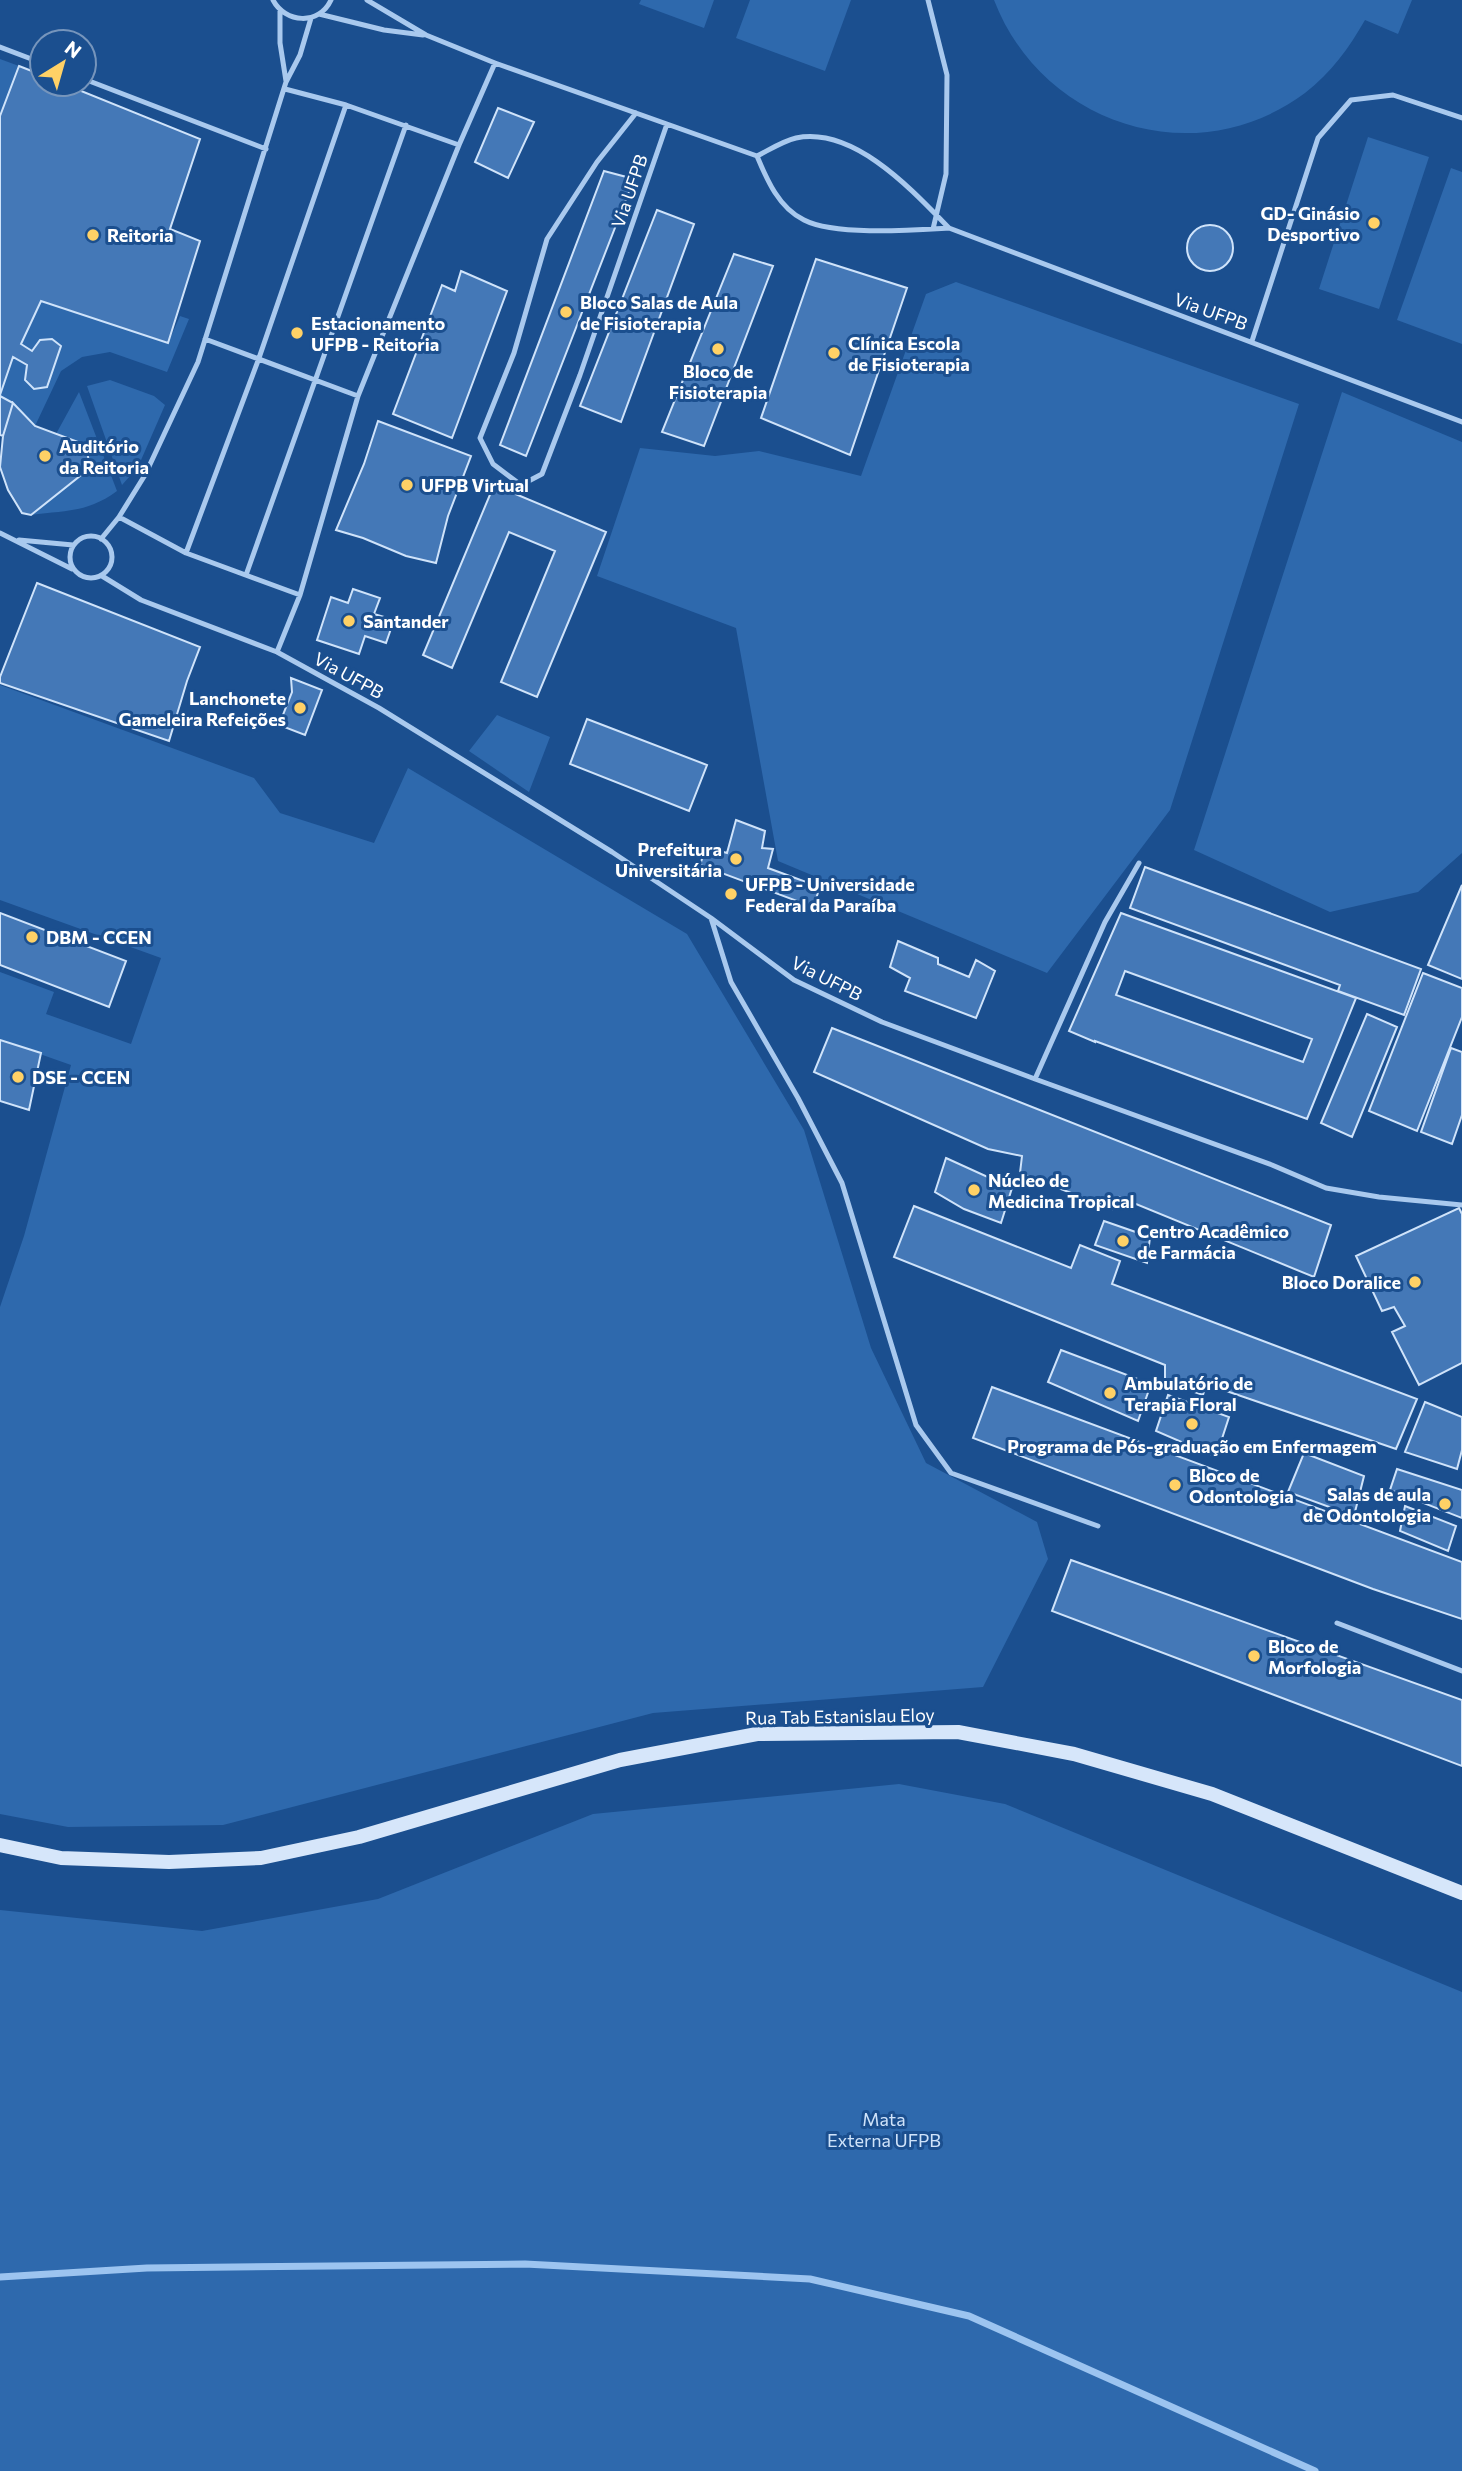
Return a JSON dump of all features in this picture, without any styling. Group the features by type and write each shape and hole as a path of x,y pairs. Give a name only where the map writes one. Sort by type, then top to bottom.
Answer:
{"street":[{"name":"Rua Tab Estanislau Eloy","path":"0,1845 61,1858 169,1862 261,1858 359,1838 620,1760 757,1734 958,1732 1074,1754 1212,1794 1462,1893"}],"lane":[{"path":"272,1 280,11 300,19 319,14 331,0"},
{"path":"367,0 426,35 495,63 757,156"},
{"path":"928,0 947,75 946,174 933,229"},
{"path":"101,539 119,517 145,475 198,362 285,89 280,11"},
{"path":"319,14 384,30 426,35"},
{"path":"286,82 300,55 312,18"},
{"path":"0,47 28,58"},
{"path":"277,652 300,595 358,396 458,145 495,63"},
{"path":"98,84 265,149"},
{"path":"285,89 346,105 458,145"},
{"path":"1252,341 1318,138 1351,100 1393,94 1462,118"},
{"path":"186,553 259,358 346,105"},
{"name":"Via UFPB","path":"636,113 597,162 547,239 514,353 480,438 492,464 521,485 541,474 580,375 667,124"},
{"path":"246,575 406,125"},
{"name":"Via UFPB","path":"949,228 913,191 852,146 825,138 797,138 757,156 775,194 804,220 828,227 895,230 949,228 1462,422"},
{"path":"205,339 358,396"},
{"path":"119,517 186,553 300,595"},
{"path":"0,533 89,579 102,576 111,565 108,544 90,536 78,540 73,545 69,559 73,569"},
{"path":"16,540 73,545"},
{"name":"Via UFPB","path":"102,576 141,600 277,652 391,715 612,852 711,918 794,980 882,1022 1272,1165 1326,1188 1379,1197 1462,1205"},
{"path":"1035,1079 1105,922 1139,863"},
{"path":"711,918 731,982 798,1098 842,1183 916,1425 951,1473 1098,1526"},
{"path":"1337,1623 1462,1671"}],"green space":[{"path":"641,0 714,0 704,28 639,4"},
{"path":"750,0 851,0 825,71 736,38"},
{"path":"994,0 1412,0 1398,34 1365,20 1346,50 1323,77 1305,93 1262,118 1217,131 1171,133 1126,124 1084,106 1047,79 1017,43"},
{"path":"0,59 19,66 0,116"},
{"name":"GD- Ginásio Desportivo","path":"1368,137 1429,157 1379,309 1319,289"},
{"path":"1451,168 1462,172 1462,344 1397,320"},
{"path":"956,282 1299,404 1170,810 1047,973 778,861 736,628 597,576 640,448 715,456 759,451 861,476 926,294"},
{"path":"41,301 168,343 180,316 189,319 167,372 110,352 82,357 61,371 35,426 13,403 0,396 13,357 27,365 25,380 34,389 47,386 61,346 52,339 32,351 21,344"},
{"path":"110,380 154,396 165,405 138,467 122,485 87,386"},
{"path":"79,392 117,491 86,507 31,515 90,468 86,445 56,434"},
{"path":"1342,392 1462,442 1462,853 1418,892 1330,912 1194,850"},
{"path":"0,685 254,778 280,813 374,843 408,768 687,934 804,1130 871,1348 926,1463 1037,1522 1048,1559 983,1687 653,1713 223,1825 68,1827 0,1814 0,1307 24,1236 71,1065 0,1040 0,972 54,992 46,1014 131,1044 161,958 0,900"},
{"path":"497,715 550,737 529,792 469,751"},
{"name":"Mata Externa UFPB","path":"899,1784 1005,1804 1462,1992 1462,2471 0,2471 0,1910 202,1931 378,1899 593,1814"}],"building":[{"name":"Reitoria","path":"19,66 28,70 28,98 98,98 200,139 170,229 200,241 168,343 41,301 21,344 32,351 40,340 52,339 61,346 47,387 34,389 25,380 27,365 13,357 0,395 0,116"},
{"path":"498,108 534,122 508,178 475,162"},
{"name":"Bloco Salas de Aula de Fisioterapia","path":"604,171 634,179 526,456 500,445"},
{"path":"657,210 694,224 621,422 580,406"},
{"path":"1210,225 1219,226 1226,232 1232,239 1232,257 1226,264 1219,270 1210,271 1201,270 1194,264 1188,257 1187,248 1188,239 1194,232 1201,226"},
{"name":"Bloco de Fisioterapia","path":"734,254 773,266 704,446 662,432"},
{"name":"Clínica Escola de Fisioterapia","path":"816,259 907,288 850,455 761,418"},
{"path":"461,271 507,291 452,438 393,414 442,285 455,291"},
{"path":"0,396 13,403 3,436 0,435"},
{"name":"Auditório da Reitoria","path":"13,403 35,426 86,445 90,468 31,515 22,513 8,490 0,467 3,436"},
{"name":"UFPB Virtual","path":"378,421 471,456 448,516 436,563 406,556 336,530 364,464"},
{"path":"494,485 606,532 537,697 501,682 555,551 509,532 452,668 423,655"},
{"path":"37,583 200,647 169,741 0,683"},
{"path":"353,589 380,598 374,614 394,620 386,643 365,636 359,654 317,640 331,597 348,603"},
{"name":"Lanchonete Gameleira Refeições","path":"291,678 322,690 305,735 279,725 292,692"},
{"path":"587,719 707,765 689,811 570,764"},
{"name":"Prefeitura Universitária","path":"736,820 765,831 762,848 773,849 768,868 820,887 813,907 700,865 706,847 727,853"},
{"path":"1145,867 1421,969 1404,1015 1338,991 1340,985 1130,908"},
{"path":"1462,885 1462,979 1428,965"},
{"name":"DBM - CCEN","path":"0,913 126,961 109,1007 0,965"},
{"path":"1121,913 1356,998 1307,1119 1069,1031","holes":["1125,971 1312,1039 1303,1062 1116,995"]},
{"path":"898,941 938,958 938,964 969,977 976,960 995,971 976,1018 905,991 910,978 890,967"},
{"path":"1423,973 1462,988 1462,1017 1417,1131 1369,1111"},
{"path":"1367,1014 1397,1027 1352,1137 1321,1123"},
{"path":"832,1028 1331,1225 1314,1277 1119,1197 1112,1209 1020,1173 1022,1156 988,1149 814,1072"},
{"name":"DSE - CCEN","path":"0,1040 41,1053 29,1110 0,1101"},
{"path":"1451,1048 1462,1052 1462,1115 1452,1144 1421,1132"},
{"name":"Núcleo de Medicina Tropical","path":"946,1158 1012,1188 1001,1223 964,1209 935,1192"},
{"path":"914,1206 1071,1268 1080,1245 1120,1261 1112,1284 1417,1399 1396,1449 1206,1384 1203,1395 1165,1382 1165,1365 894,1257"},
{"name":"Bloco Doralice","path":"1459,1208 1462,1214 1462,1363 1419,1385 1392,1332 1405,1326 1394,1307 1382,1311 1356,1256"},
{"name":"Centro Acadêmico de Farmácia","path":"1104,1221 1150,1237 1147,1263 1095,1245"},
{"name":"Ambulatório de Terapia Floral","path":"1061,1350 1151,1384 1138,1421 1048,1382"},
{"name":"Bloco de Odontologia","path":"992,1387 1462,1562 1462,1619 1373,1589 973,1438"},
{"name":"Programa de Pós-graduação em Enfermagem","path":"1168,1395 1229,1417 1216,1457 1156,1431"},
{"path":"1425,1402 1462,1417 1462,1450 1457,1469 1405,1452"},
{"path":"1304,1453 1364,1476 1354,1516 1288,1492"},
{"name":"Salas de aula de Odontologia","path":"1397,1469 1462,1490 1462,1518 1390,1490"},
{"path":"1405,1506 1456,1526 1448,1551 1400,1531"},
{"name":"Bloco de Morfologia","path":"1071,1560 1462,1700 1462,1766 1052,1611"}],"waterway":[{"path":"0,2277 147,2268 525,2264 810,2279 969,2316 1315,2471"}],"place":[{"name":"GD- Ginásio Desportivo","path":"1374,223"},
{"name":"Reitoria","path":"93,235"},
{"name":"Bloco Salas de Aula de Fisioterapia","path":"566,312"},
{"name":"Estacionamento UFPB - Reitoria","path":"297,333"},
{"name":"Bloco de Fisioterapia","path":"718,349"},
{"name":"Clínica Escola de Fisioterapia","path":"834,353"},
{"name":"Auditório da Reitoria","path":"45,456"},
{"name":"UFPB Virtual","path":"407,485"},
{"name":"Santander","path":"349,621"},
{"name":"Lanchonete Gameleira Refeições","path":"300,708"},
{"name":"Prefeitura Universitária","path":"736,859"},
{"name":"UFPB - Universidade Federal da Paraíba","path":"731,894"},
{"name":"DBM - CCEN","path":"32,937"},
{"name":"DSE - CCEN","path":"18,1077"},
{"name":"Núcleo de Medicina Tropical","path":"974,1190"},
{"name":"Centro Acadêmico de Farmácia","path":"1123,1241"},
{"name":"Bloco Doralice","path":"1415,1282"},
{"name":"Ambulatório de Terapia Floral","path":"1110,1393"},
{"name":"Programa de Pós-graduação em Enfermagem","path":"1192,1424"},
{"name":"Bloco de Odontologia","path":"1175,1485"},
{"name":"Salas de aula de Odontologia","path":"1445,1504"},
{"name":"Bloco de Morfologia","path":"1254,1656"}]}
